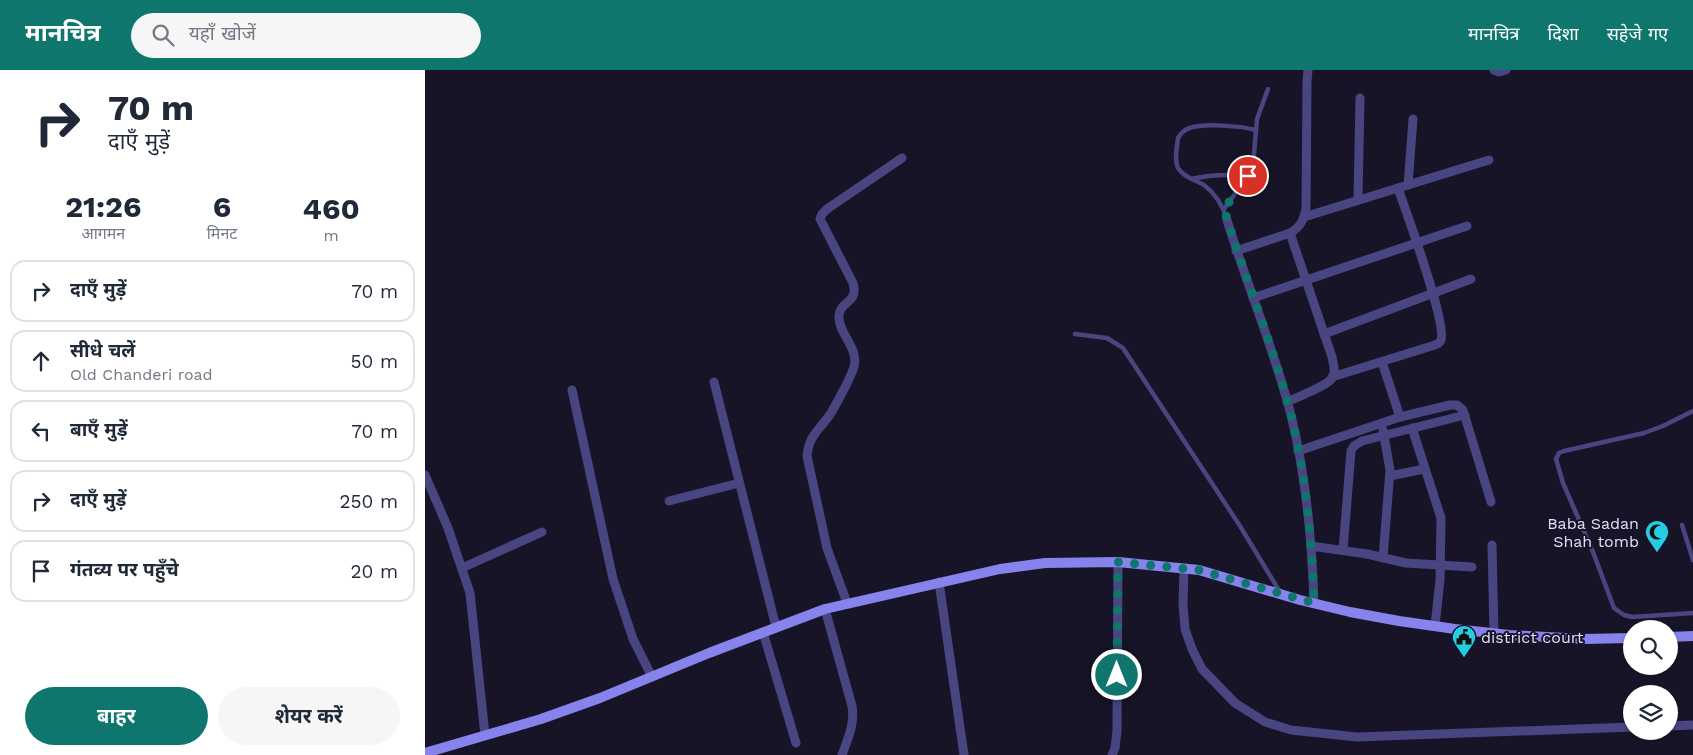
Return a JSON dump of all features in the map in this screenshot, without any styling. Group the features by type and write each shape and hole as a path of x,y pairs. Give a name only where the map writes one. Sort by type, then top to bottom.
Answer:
{"street":[{"path":"1236,251 1296,230 1304,217 1306,208 1308,70"},
{"path":"1494,70 1499,72 1506,70"},
{"path":"1358,200 1360,98"},
{"path":"1408,185 1413,119"},
{"path":"847,603 825,539 807,456 809,444 830,415 853,368 855,356 839,316 841,308 854,296 855,290 820,219 821,214 901,158"},
{"path":"1304,217 1489,160"},
{"path":"1287,402 1327,383 1333,377 1440,343 1441,331 1432,292 1398,188"},
{"path":"1227,220 1287,402 1298,451 1311,546 1314,603"},
{"path":"1253,298 1467,226"},
{"path":"1290,233 1333,363 1333,377"},
{"path":"1324,334 1471,279"},
{"path":"1382,362 1401,417"},
{"path":"714,382 775,627"},
{"path":"572,390 613,579 633,639 652,677"},
{"path":"1298,451 1381,423 1454,404 1460,406 1465,416 1491,502"},
{"path":"1343,550 1352,448 1362,441 1465,416"},
{"path":"1381,423 1388,453 1390,476 1383,558"},
{"path":"1412,428 1441,518 1440,565 1435,626"},
{"path":"1390,476 1424,469"},
{"path":"425,476 448,528 473,607 485,735"},
{"path":"669,501 739,483"},
{"path":"462,568 542,532"},
{"path":"1493,545 1494,633"},
{"path":"1311,546 1343,550 1406,563 1472,567"},
{"path":"425,753 541,719 825,609 1000,569 1045,563 1118,562 1192,569 1314,603 1435,626 1494,633 1584,639 1623,638"},
{"path":"1112,755 1115,748 1117,731 1118,562"},
{"path":"1192,569 1183,604 1185,629 1192,649 1202,669 1218,687 1235,703 1265,722 1291,730 1357,737 1623,727"},
{"path":"939,582 964,755"},
{"path":"825,609 854,717 853,726 842,755"},
{"path":"763,632 796,743"},
{"path":"1678,637 1693,636"},
{"path":"1678,726 1693,725"}],"lane":[{"path":"1224,209 1248,176 1253,165 1257,119 1268,89"},
{"path":"1227,220 1224,209 1212,193 1179,170 1176,163 1178,138 1188,128 1197,126 1244,127 1256,130"},
{"path":"1192,179 1218,174 1248,176"},
{"path":"1075,334 1107,338 1123,348 1240,526 1281,594"},
{"path":"1693,411 1651,431 1564,451 1559,453 1556,459 1563,483 1593,552 1614,608 1624,615 1631,617 1693,613"},
{"path":"1682,525 1693,560"}],"place":[{"name":"Baba Sadan Shah tomb","path":"1657,553"},
{"name":"district court","path":"1464,658"}],"route":[{"path":"1117,675 1118,562 1199,570 1314,603 1313,564 1302,474 1291,415 1236,251 1224,209 1248,176"}]}
